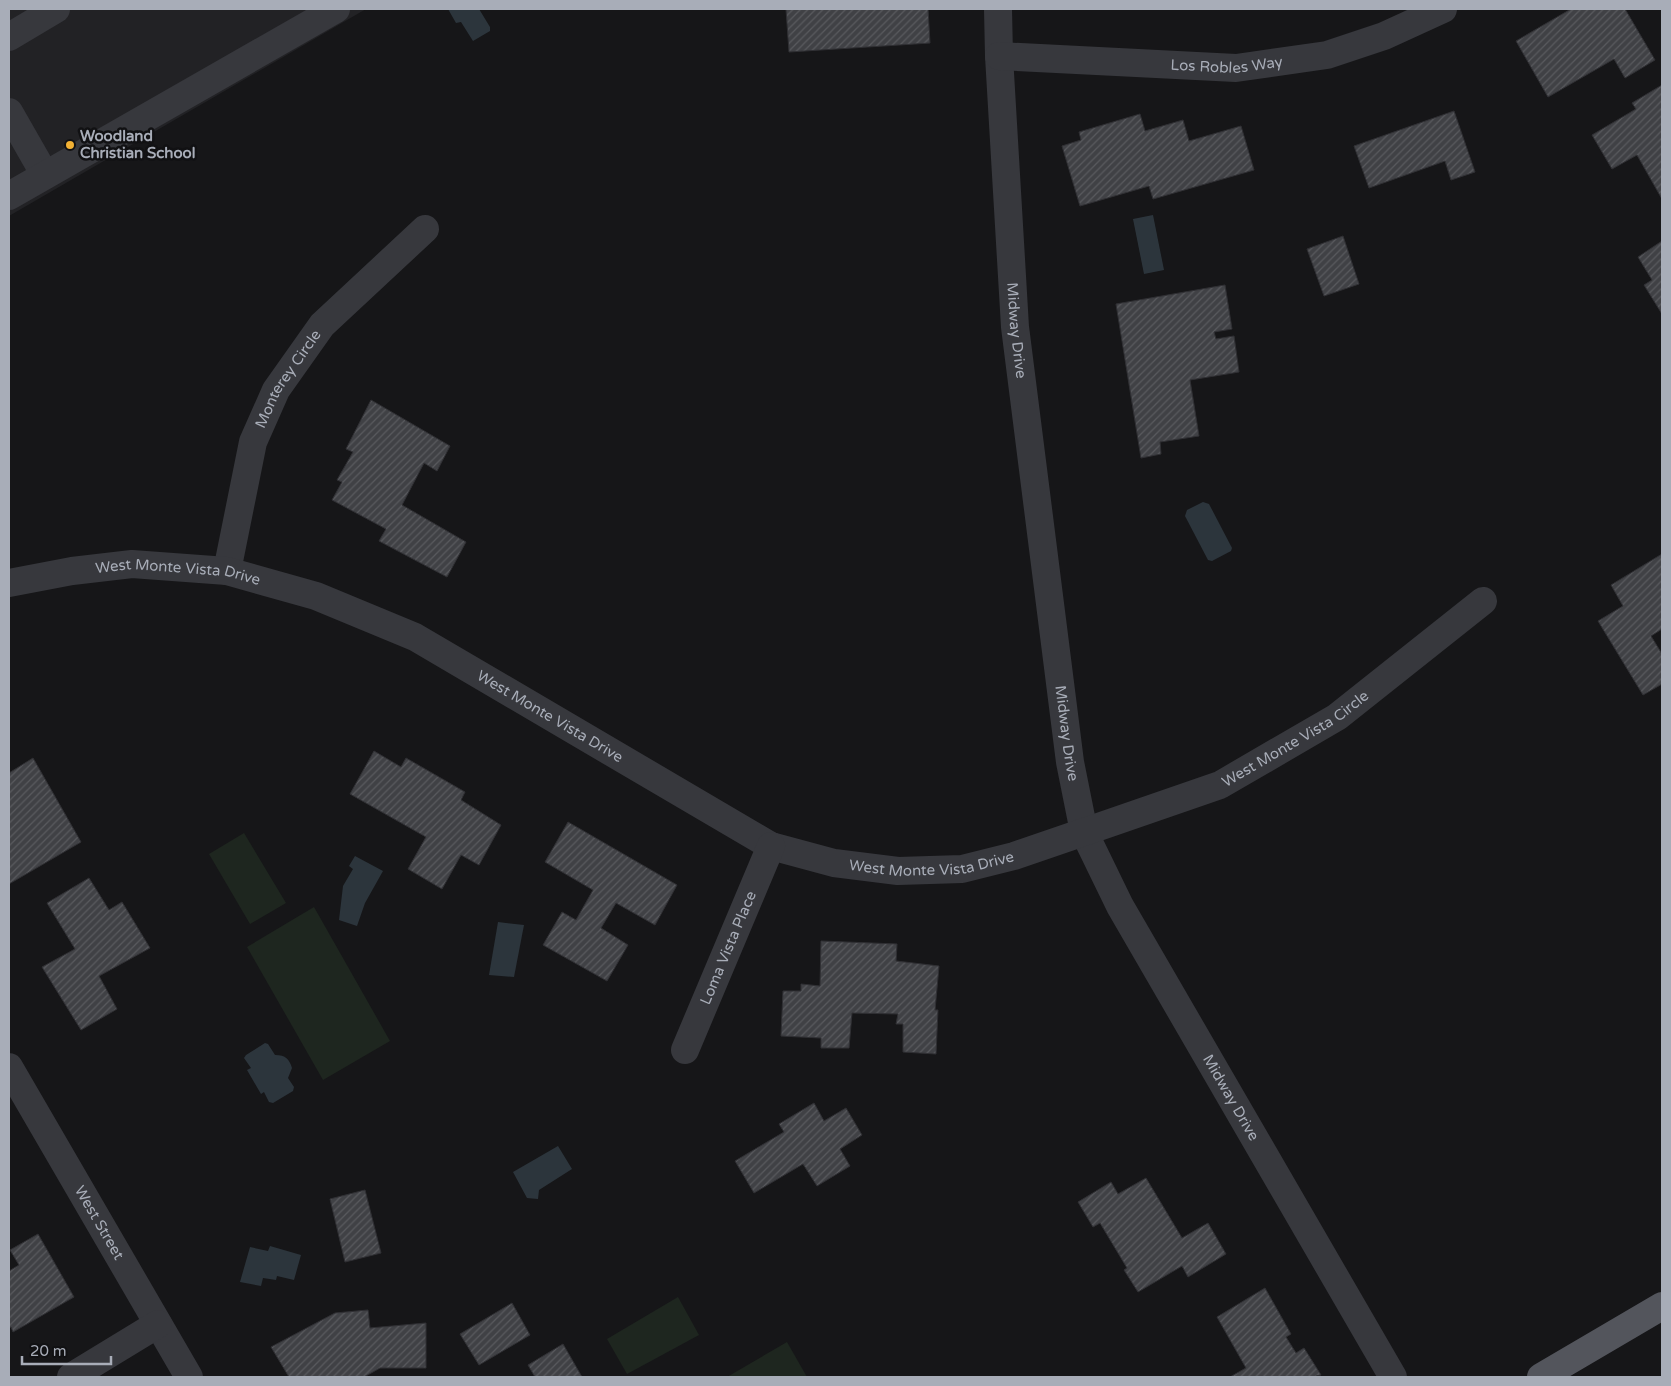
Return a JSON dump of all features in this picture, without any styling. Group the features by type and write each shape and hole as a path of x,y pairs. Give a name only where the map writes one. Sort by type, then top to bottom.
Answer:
{"main road":[{"path":"1541,1377 1662,1306"}],"street":[{"path":"9,37 56,9"},
{"path":"9,196 336,9"},
{"name":"Midway Drive","path":"998,9 999,56 1015,327 1070,762 1084,832 1120,906 1393,1377"},
{"name":"Los Robles Way","path":"999,56 1236,68 1327,55 1384,36 1443,9"},
{"path":"9,112 45,175"},
{"name":"Monterey Circle","path":"227,571 253,442 276,390 322,325 425,229"},
{"name":"West Monte Vista Drive","path":"9,583 72,571 132,564 227,571 316,596 415,637 771,846 843,864 898,870 962,869 1014,856 1084,832"},
{"name":"West Monte Vista Circle","path":"1084,832 1220,785 1337,717 1483,601"},
{"name":"Loma Vista Place","path":"685,1050 771,846"},
{"name":"West Street","path":"9,1068 189,1377"},
{"path":"70,1377 158,1324"}],"shaded area":[{"name":"Woodland Christian School","path":"9,9 366,9 9,216"},
{"path":"448,9 479,9 490,27 490,31 473,41 461,22 456,23"},
{"path":"1153,215 1164,270 1144,274 1133,219"},
{"path":"1203,502 1209,504 1232,548 1231,551 1212,561 1208,560 1185,516 1187,510"},
{"path":"244,833 286,903 250,924 209,854"},
{"path":"355,856 383,871 365,903 357,926 339,920 343,886 353,869 349,866"},
{"path":"314,907 390,1041 323,1080 247,947"},
{"path":"498,922 524,925 514,977 489,975"},
{"path":"265,1043 268,1044 275,1055 286,1058 292,1068 288,1078 294,1087 293,1091 273,1103 269,1102 264,1092 261,1094 247,1070 251,1068 244,1058"},
{"path":"558,1146 572,1169 539,1190 538,1199 527,1198 513,1172"},
{"path":"270,1246 301,1255 294,1280 277,1276 276,1280 263,1278 261,1286 240,1282 250,1247 268,1251"},
{"path":"678,1297 699,1335 627,1374 607,1339"},
{"path":"787,1342 807,1377 727,1377"}],"building":[{"path":"786,9 928,9 930,43 789,52"},
{"path":"1571,9 1625,9 1655,60 1625,78 1614,59 1548,97 1516,41"},
{"path":"1662,85 1662,199 1637,155 1612,169 1592,135 1636,109 1632,103"},
{"path":"1454,111 1475,172 1451,180 1445,161 1369,188 1354,146"},
{"path":"1140,114 1145,131 1183,120 1189,141 1241,126 1254,170 1153,199 1149,186 1080,206 1062,146 1081,140 1079,132"},
{"path":"1343,236 1359,284 1324,296 1307,249"},
{"path":"1662,241 1662,314 1644,285 1652,280 1638,257"},
{"path":"1225,285 1232,329 1214,332 1216,339 1234,336 1239,372 1190,380 1199,436 1160,442 1161,454 1141,458 1116,304"},
{"path":"371,400 450,446 437,471 424,463 402,505 466,542 447,577 379,541 386,529 332,500 342,482 337,480 353,452 346,449"},
{"path":"1662,554 1662,629 1651,636 1662,654 1662,684 1643,695 1598,621 1623,606 1611,585"},
{"path":"374,751 401,767 406,758 465,792 461,800 501,825 479,865 461,855 442,889 408,869 426,837 350,794"},
{"path":"33,758 81,842 9,884 9,773"},
{"path":"568,822 677,885 655,925 616,903 601,928 628,945 607,981 543,945 562,912 576,920 593,890 545,862"},
{"path":"89,878 109,910 122,902 150,948 99,976 117,1009 81,1030 42,967 75,949 47,903"},
{"path":"821,941 897,944 896,961 939,966 935,1010 938,1010 936,1054 903,1052 903,1024 896,1024 898,1014 852,1013 849,1048 821,1048 821,1038 781,1036 783,991 801,991 801,984 820,986"},
{"path":"814,1103 824,1121 846,1108 862,1135 840,1149 850,1166 817,1186 803,1164 754,1193 735,1161 784,1132 779,1124"},
{"path":"1146,1178 1182,1238 1208,1223 1226,1254 1188,1277 1182,1266 1138,1292 1124,1270 1127,1268 1100,1223 1093,1227 1078,1202 1111,1182 1118,1194"},
{"path":"365,1190 381,1253 345,1262 330,1199"},
{"path":"38,1234 74,1297 13,1332 11,1327 9,1328 9,1271 19,1265 10,1250"},
{"path":"1265,1288 1291,1334 1286,1337 1296,1353 1304,1348 1321,1375 1317,1377 1230,1377 1246,1368 1217,1317"},
{"path":"512,1303 530,1335 479,1365 460,1334"},
{"path":"368,1310 370,1328 426,1323 426,1368 380,1368 364,1377 289,1377 271,1347 335,1313"},
{"path":"563,1344 582,1377 535,1377 528,1365"}],"place":[{"name":"Woodland Christian School","path":"70,145"}]}
